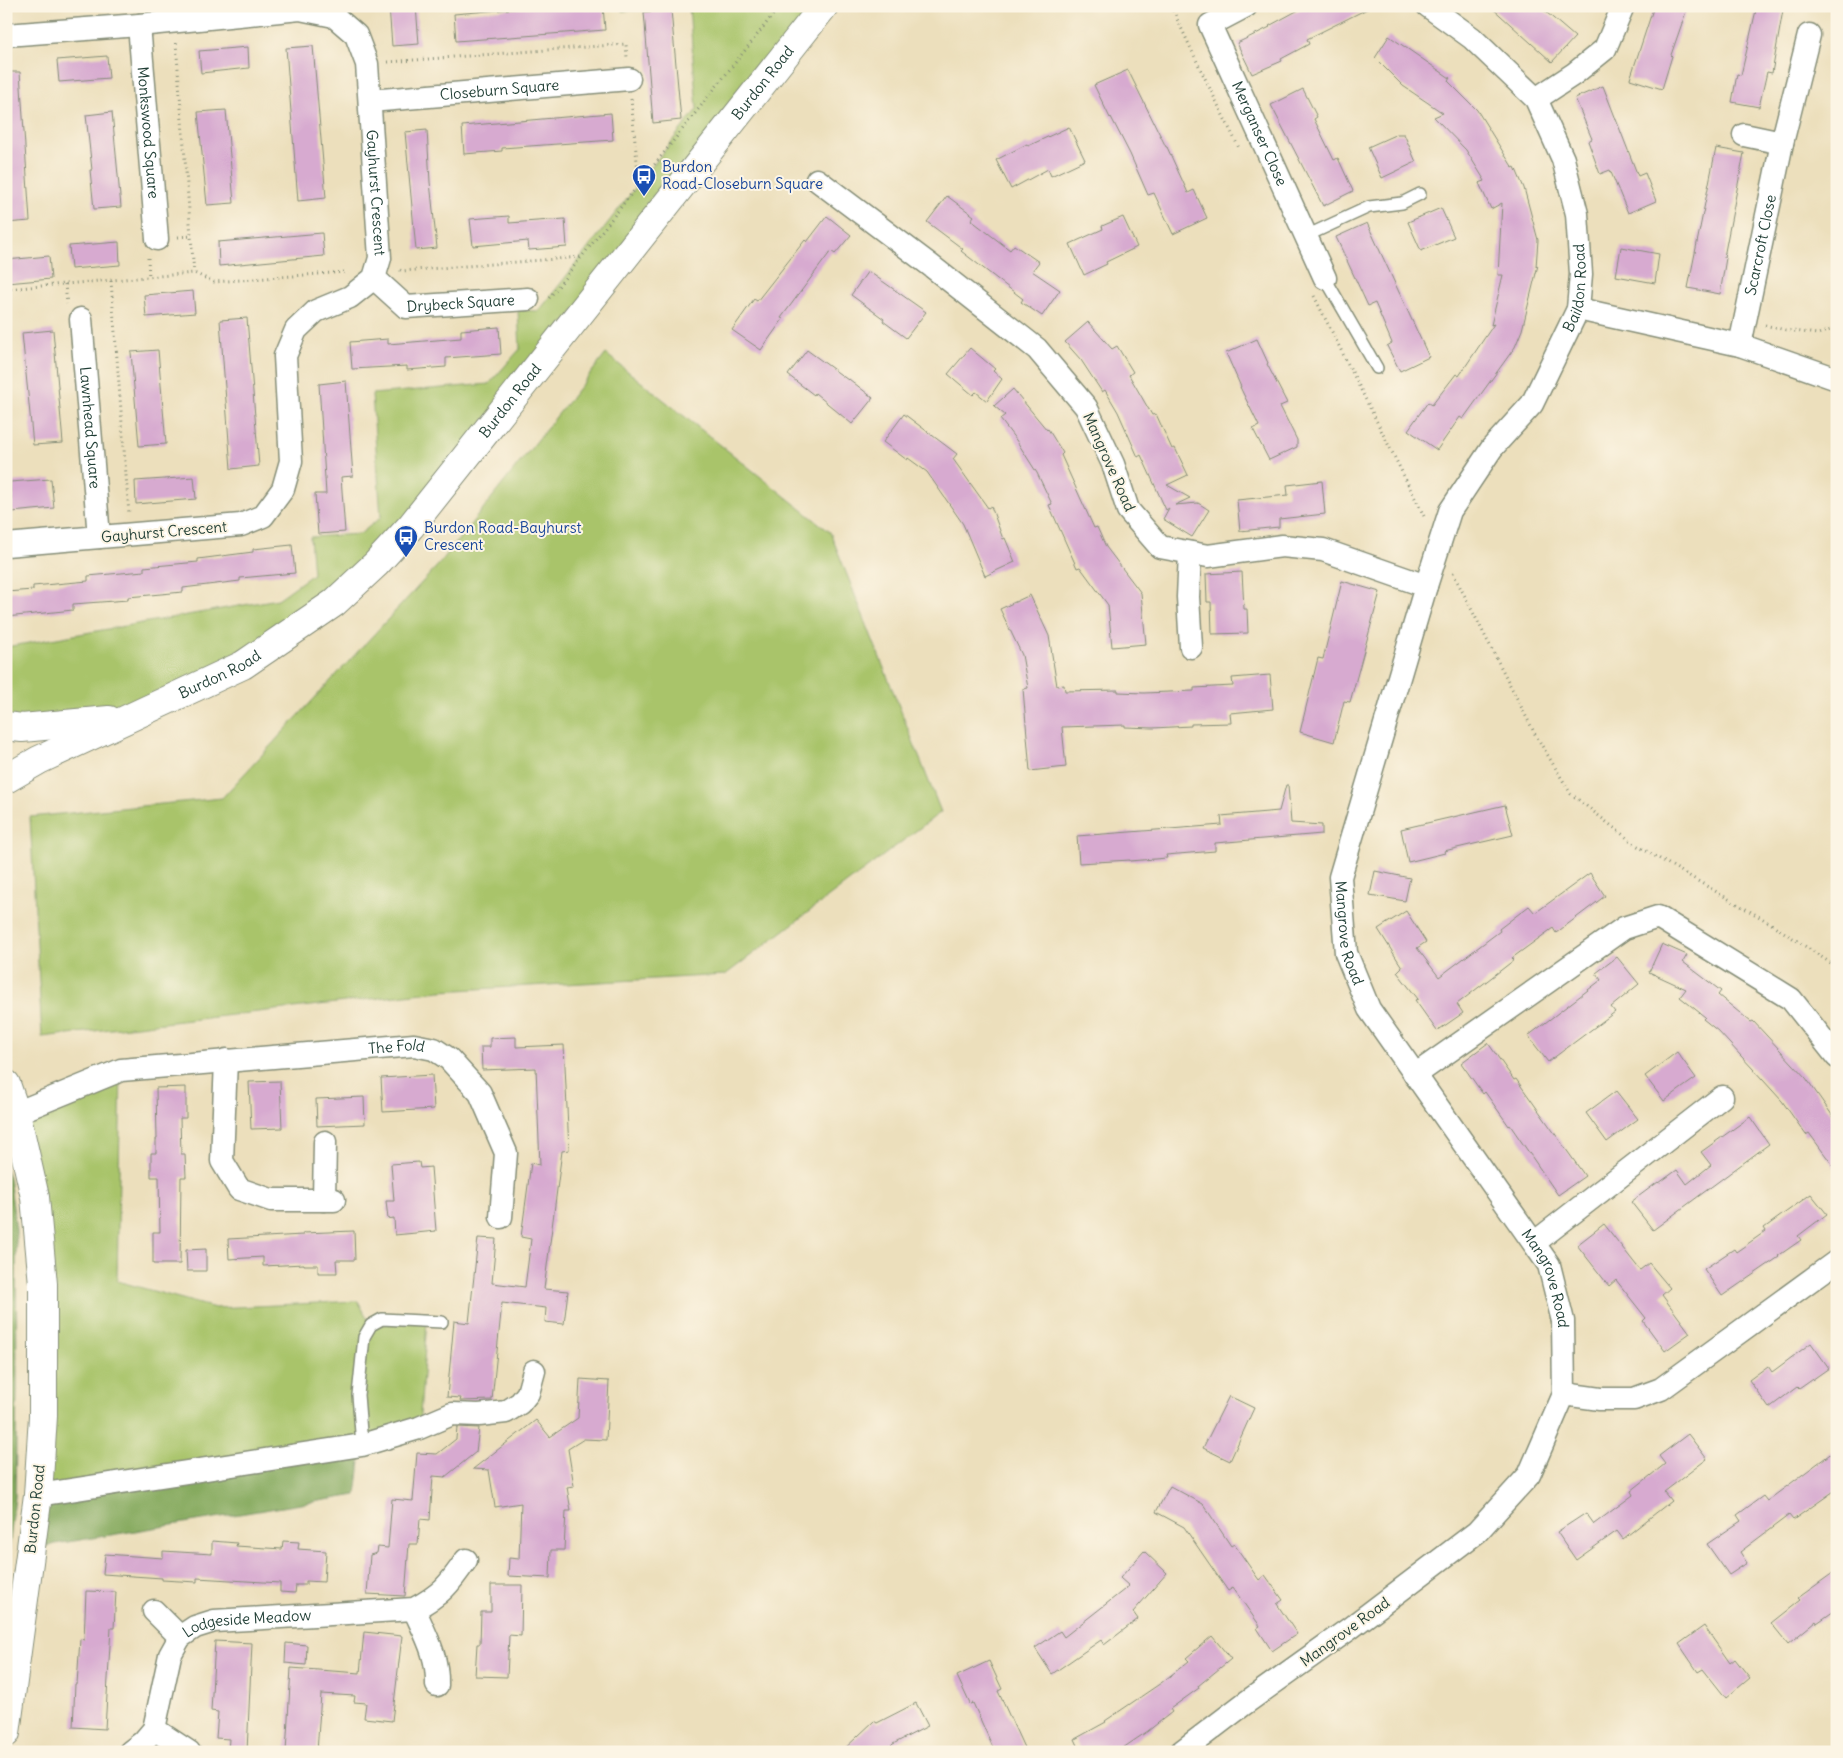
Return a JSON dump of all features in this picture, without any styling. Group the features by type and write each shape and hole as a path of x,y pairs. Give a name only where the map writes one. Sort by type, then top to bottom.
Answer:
{"main road":[{"name":"Burdon Road","path":"6,779 39,760 244,665 334,603 376,564 423,511 824,6"},
{"name":"Burdon Road","path":"6,726 22,728 130,718"},
{"name":"Burdon Road","path":"6,1084 16,1113 35,1197 43,1284 43,1416 38,1495 6,1733"}],"street":[{"name":"Merganser Close","path":"1246,6 1210,25 1325,278"},
{"name":"Baildon Road","path":"1426,586 1450,512 1492,448 1532,404 1578,309 1581,274 1577,214 1563,159 1536,99 1472,38 1428,6"},
{"path":"1536,99 1574,74 1605,49 1623,6"},
{"name":"Gayhurst Crescent","path":"6,35 174,22 300,9 334,16 356,35 367,64 377,268 350,297 316,311 296,330 285,356 291,461 283,489 263,516 241,525 6,545"},
{"name":"Monkswood Square","path":"139,25 157,238"},
{"name":"Scarcroft Close","path":"1740,346 1782,143 1809,35"},
{"name":"Closeburn Square","path":"370,101 629,79"},
{"path":"1744,135 1782,143"},
{"name":"Mangrove Road","path":"817,180 1037,349 1086,407 1113,464 1128,510 1160,547 1208,556 1282,546 1323,550 1426,586 1340,877 1346,953 1370,1009 1549,1264 1563,1321 1564,1394 1529,1475 1477,1532 1181,1752"},
{"name":"Drybeck Square","path":"377,268 406,307 537,301"},
{"path":"1578,309 1740,346 1837,379"},
{"name":"Lawnhead Square","path":"81,319 99,537"},
{"path":"1190,553 1188,597 1191,647"},
{"path":"1415,1075 1624,928 1658,917 1791,999 1837,1057"},
{"name":"The Fold","path":"16,1113 120,1070 414,1045 434,1048 449,1059 480,1093 506,1153 501,1217"},
{"path":"226,1060 222,1161 239,1189 271,1200 329,1200 325,1142"},
{"path":"1534,1243 1722,1097"},
{"path":"1564,1394 1634,1399 1661,1389 1837,1261"},
{"path":"38,1495 362,1445 419,1428 452,1414 479,1415 506,1412 520,1403 528,1393 534,1371"},
{"name":"Lodgeside Meadow","path":"154,1729 170,1655 180,1637 195,1627 214,1621 414,1609 434,1599 450,1584 466,1560"},
{"path":"414,1609 432,1649 438,1668 437,1685"},
{"path":"154,1611 180,1637"},
{"path":"130,1752 143,1742 154,1729 189,1752"}],"lane":[{"path":"1306,236 1369,207 1402,203 1420,194"},
{"path":"1325,278 1377,368"},
{"path":"362,1445 358,1395 364,1338 371,1325 382,1319 442,1322"}],"path":[{"path":"537,301 582,257 780,6"},
{"path":"174,22 194,274"},
{"path":"367,64 626,44 639,183"},
{"path":"157,238 191,236"},
{"path":"6,289 194,274 214,282 361,271 377,268 402,271 582,257"},
{"path":"111,281 131,534"},
{"path":"1746,319 1785,330 1818,334 1837,328"}],"green space":[{"path":"622,6 824,6 334,603 130,717 6,726 6,647 278,599 313,574 310,537 360,534 381,517 372,394 489,384 520,349 518,310 539,311 697,109 689,7 622,11"},
{"path":"606,354 830,532 941,812 725,975 440,991 42,1037 30,817 222,798 440,563"},
{"path":"121,1070 117,1281 215,1308 358,1301 371,1325 427,1321 419,1428 38,1495 43,1416 16,1113"},
{"path":"6,1169 9,1177 16,1230 17,1388 15,1497 6,1577"},
{"path":"362,1445 356,1495 31,1548 38,1495"}],"building":[{"path":"389,6 416,6 419,44 392,46"},
{"path":"546,6 603,6 605,30 456,41 454,14"},
{"path":"1306,6 1373,6 1307,39 1309,44 1281,59 1282,61 1252,74 1237,43"},
{"path":"1490,6 1539,6 1575,37 1552,62"},
{"path":"1654,6 1688,6 1671,55 1662,89 1630,79"},
{"path":"1757,6 1783,10 1772,73 1767,72 1759,107 1732,102 1737,74 1741,75"},
{"path":"671,10 681,120 653,123 644,12"},
{"path":"1389,36 1450,78 1448,81 1477,110 1513,168 1515,167 1524,188 1538,240 1536,267 1538,265 1522,330 1515,347 1463,419 1460,417 1437,450 1408,430 1428,402 1432,405 1456,374 1459,376 1494,324 1491,325 1503,275 1498,275 1502,203 1491,209 1479,183 1485,181 1466,150 1434,117 1443,113 1403,86 1375,58"},
{"path":"313,46 326,198 298,201 286,48"},
{"path":"248,47 249,68 201,73 199,51"},
{"path":"107,56 109,78 59,82 57,60"},
{"path":"1128,70 1188,193 1194,190 1207,218 1173,234 1154,193 1148,195 1130,154 1094,85"},
{"path":"6,72 20,72 30,221 6,223"},
{"path":"1603,86 1638,176 1645,173 1656,201 1628,213 1610,170 1600,174 1588,141 1592,139 1575,98"},
{"path":"1303,89 1317,117 1314,119 1334,160 1338,158 1353,191 1323,206 1271,105"},
{"path":"226,110 234,203 207,205 198,112"},
{"path":"112,112 121,207 94,209 86,115"},
{"path":"611,113 613,140 502,148 502,151 464,154 462,126"},
{"path":"1069,127 1085,160 1051,176 1048,169 1011,189 996,160 1027,144 1028,146"},
{"path":"427,130 437,248 416,250 405,132"},
{"path":"1397,134 1404,134 1416,162 1382,178 1368,147"},
{"path":"1716,148 1744,153 1724,257 1726,258 1720,294 1688,288"},
{"path":"947,196 974,216 971,220 1010,250 1014,245 1039,262 1032,271 1060,290 1042,316 1021,302 1023,299 927,222"},
{"path":"1441,208 1454,237 1421,251 1408,222"},
{"path":"509,216 509,223 565,219 567,247 529,250 528,241 473,246 470,219"},
{"path":"827,216 851,235 835,254 831,251 781,318 783,319 761,350 732,330 754,299 757,301 805,240 807,242"},
{"path":"1123,217 1137,247 1084,275 1070,244 1103,229 1102,226"},
{"path":"1367,223 1429,357 1400,371 1387,346 1392,343 1375,303 1368,306 1336,237"},
{"path":"322,233 324,256 219,266 218,242"},
{"path":"119,242 120,265 71,269 69,246"},
{"path":"1621,247 1659,254 1655,283 1616,276"},
{"path":"49,256 51,279 7,283 6,260"},
{"path":"868,271 926,312 906,338 851,295"},
{"path":"193,291 195,313 146,317 144,295"},
{"path":"247,318 259,466 231,469 220,320"},
{"path":"1088,322 1112,349 1117,346 1133,372 1129,375 1152,415 1156,414 1172,449 1175,448 1188,475 1167,485 1190,498 1175,505 1198,503 1209,510 1192,537 1163,519 1169,508 1166,510 1141,455 1138,457 1118,412 1105,390 1102,392 1081,360 1065,342"},
{"path":"499,327 501,354 446,358 446,367 407,370 407,366 352,369 350,342 388,339 388,344 461,338 461,330"},
{"path":"53,330 63,443 33,445 22,333"},
{"path":"1257,339 1267,364 1287,403 1280,406 1297,440 1297,447 1269,460 1253,429 1259,426 1226,353"},
{"path":"970,348 995,369 993,371 1002,379 987,401 976,392 973,395 948,374"},
{"path":"158,350 166,444 139,446 131,352"},
{"path":"807,350 873,398 852,424 815,393 814,395 788,375"},
{"path":"346,381 353,476 341,477 345,532 318,534 315,494 326,494 319,384"},
{"path":"1013,389 1048,429 1063,453 1061,455 1094,528 1097,527 1106,547 1141,593 1146,644 1112,647 1108,605 1080,567 1077,568 1049,505 1052,504 1037,473 1000,419 1005,415 994,406"},
{"path":"904,414 957,454 953,459 988,508 991,506 1003,539 1005,538 1015,562 985,576 963,524 927,472 883,442"},
{"path":"194,477 196,499 136,504 135,481"},
{"path":"51,479 54,508 12,512 10,482"},
{"path":"1322,481 1325,514 1279,519 1279,527 1240,531 1237,500 1288,495 1287,485"},
{"path":"292,545 295,573 240,578 240,581 183,588 183,592 128,597 128,600 73,604 73,610 6,617 6,592 33,590 33,586 88,581 88,576 144,571 144,567 198,562 198,559 253,552 253,549"},
{"path":"1242,572 1244,609 1247,609 1248,633 1212,634 1211,602 1207,602 1206,574"},
{"path":"1342,581 1380,592 1350,702 1344,701 1334,742 1300,732 1318,658 1323,659"},
{"path":"1030,595 1049,636 1057,686 1064,685 1065,691 1118,690 1118,692 1144,693 1194,691 1194,688 1233,686 1232,678 1270,675 1273,709 1230,713 1231,723 1191,724 1191,726 1153,728 1125,727 1125,725 1062,727 1066,767 1030,771 1023,689 1028,688 1022,655 1000,609"},
{"path":"1286,785 1288,785 1291,823 1322,825 1322,834 1215,843 1215,851 1166,855 1167,858 1079,863 1077,836 1222,825 1221,816 1279,811"},
{"path":"1505,805 1513,835 1444,851 1445,853 1408,862 1401,829"},
{"path":"1375,871 1410,878 1405,901 1370,895"},
{"path":"1590,873 1605,896 1556,933 1553,928 1512,958 1514,960 1457,1004 1463,1013 1437,1031 1415,1000 1418,999 1397,972 1402,967 1378,929 1406,911 1426,942 1417,948 1439,977 1500,931 1499,929 1529,906 1535,913"},
{"path":"1662,944 1687,955 1683,962 1721,991 1718,995 1751,1022 1753,1021 1806,1078 1837,1122 1837,1171 1809,1133 1806,1135 1782,1101 1718,1031 1703,1019 1705,1017 1680,997 1686,989 1649,972"},
{"path":"1617,957 1639,984 1611,1007 1615,1012 1548,1062 1528,1036 1601,980 1596,973"},
{"path":"516,1037 516,1047 564,1045 569,1150 562,1151 544,1289 568,1291 564,1324 545,1322 546,1308 502,1303 492,1400 460,1401 461,1398 447,1397 454,1321 469,1323 478,1238 496,1239 492,1283 525,1287 531,1239 521,1237 531,1163 540,1165 536,1068 482,1070 481,1047 490,1047 490,1038"},
{"path":"1488,1043 1585,1176 1558,1195 1510,1125 1485,1092 1483,1094 1461,1063"},
{"path":"1677,1052 1696,1078 1664,1101 1645,1076"},
{"path":"432,1075 434,1109 383,1112 381,1078"},
{"path":"280,1081 282,1128 251,1129 249,1082"},
{"path":"186,1087 186,1118 180,1118 181,1154 185,1154 186,1177 181,1177 180,1264 153,1264 153,1232 160,1232 159,1177 151,1177 151,1153 156,1153 157,1139 156,1088"},
{"path":"1616,1091 1638,1119 1607,1142 1586,1113"},
{"path":"364,1097 365,1124 317,1126 316,1099"},
{"path":"1750,1117 1769,1144 1653,1230 1631,1202 1677,1170 1687,1184 1711,1165 1701,1152"},
{"path":"419,1162 420,1168 431,1167 436,1231 395,1235 394,1218 388,1219 386,1201 394,1201 391,1164"},
{"path":"1811,1194 1827,1214 1798,1236 1801,1240 1722,1296 1704,1269 1734,1249 1736,1252 1766,1231 1764,1228"},
{"path":"1604,1224 1640,1270 1649,1263 1670,1288 1662,1295 1690,1333 1665,1351 1643,1321 1646,1318 1616,1280 1609,1286 1577,1245"},
{"path":"354,1231 355,1260 336,1260 337,1273 318,1273 318,1265 263,1266 263,1257 229,1259 228,1239"},
{"path":"206,1249 206,1271 187,1271 186,1250"},
{"path":"1811,1343 1829,1368 1799,1389 1797,1387 1769,1408 1749,1380 1768,1366 1772,1372"},
{"path":"580,1379 609,1381 606,1440 584,1439 568,1449 574,1486 567,1487 571,1511 566,1511 564,1550 551,1550 550,1578 508,1576 509,1558 519,1559 521,1503 495,1507 489,1470 473,1469 536,1420 550,1437 578,1418"},
{"path":"1229,1396 1254,1408 1230,1461 1203,1448"},
{"path":"457,1427 479,1428 476,1452 445,1477 433,1476 430,1520 420,1519 418,1544 409,1544 405,1596 367,1594 370,1555 377,1553 378,1547 388,1548 392,1499 413,1501 417,1453 437,1454 456,1439"},
{"path":"1688,1434 1707,1459 1664,1492 1671,1501 1623,1539 1617,1531 1576,1560 1557,1532 1586,1513 1594,1524 1633,1495 1631,1491 1665,1464 1659,1456"},
{"path":"1837,1449 1837,1489 1793,1520 1789,1515 1740,1552 1747,1563 1729,1575 1707,1544 1741,1521 1737,1515 1763,1496 1767,1501"},
{"path":"1170,1486 1203,1504 1231,1546 1234,1544 1259,1580 1265,1575 1283,1600 1277,1604 1297,1634 1272,1651 1257,1628 1260,1626 1233,1588 1228,1591 1184,1527 1156,1512"},
{"path":"212,1541 237,1543 236,1546 282,1549 283,1541 299,1542 298,1549 326,1551 324,1582 306,1581 306,1585 296,1585 295,1593 280,1592 280,1583 197,1578 197,1582 103,1574 105,1554 163,1558 163,1551 212,1554"},
{"path":"1144,1551 1167,1573 1133,1612 1138,1619 1104,1645 1101,1640 1052,1674 1035,1648 1060,1631 1064,1637 1129,1586 1120,1578"},
{"path":"1837,1570 1837,1609 1817,1623 1816,1621 1788,1644 1771,1623 1800,1600 1798,1598"},
{"path":"491,1585 522,1585 521,1636 509,1635 507,1677 475,1676 477,1644 480,1644 481,1612 491,1612"},
{"path":"86,1591 116,1592 114,1628 111,1628 105,1729 73,1727 80,1639 84,1640"},
{"path":"1704,1626 1730,1663 1735,1659 1750,1678 1726,1698 1703,1669 1698,1672 1679,1644"},
{"path":"364,1632 402,1636 392,1721 364,1718 366,1703 354,1702 355,1696 321,1694 317,1752 286,1752 291,1668 360,1673"},
{"path":"1212,1636 1231,1659 1198,1686 1199,1688 1170,1709 1172,1712 1117,1752 1081,1752 1075,1739 1106,1722 1161,1683 1189,1661 1186,1658"},
{"path":"215,1641 252,1643 247,1752 228,1752 229,1739 216,1738 218,1712 211,1711"},
{"path":"286,1643 307,1645 306,1665 285,1663"},
{"path":"989,1661 1002,1689 998,1691 1026,1752 995,1752 973,1703 970,1704 957,1676"},
{"path":"916,1703 928,1726 893,1744 885,1752 841,1752 874,1721 877,1723"}],"place":[{"name":"Burdon Road-Closeburn Square","path":"644,197"},
{"name":"Burdon Road-Bayhurst Crescent","path":"406,558"}]}
